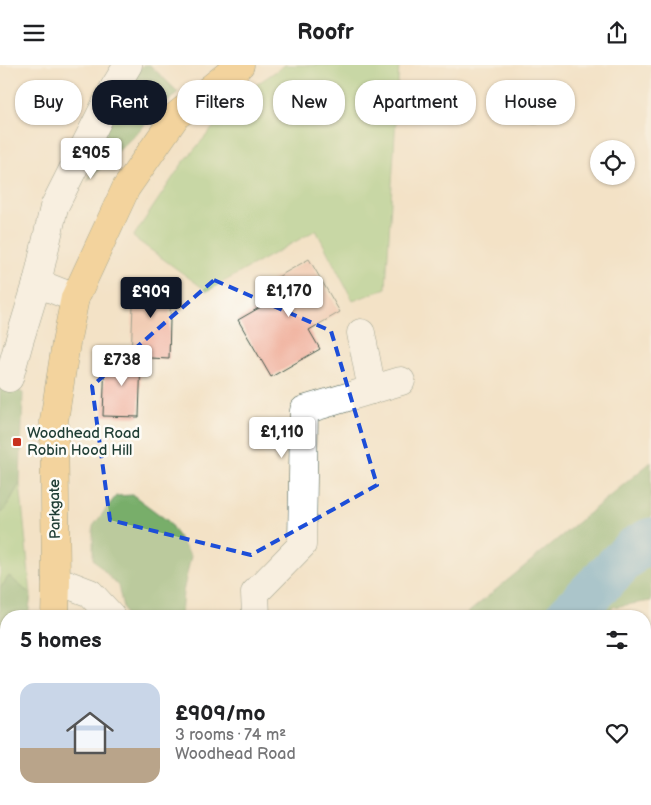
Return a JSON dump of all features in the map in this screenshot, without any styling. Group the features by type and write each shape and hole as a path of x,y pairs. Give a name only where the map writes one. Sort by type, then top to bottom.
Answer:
{"main road":[{"name":"Parkgate","path":"55,610 54,421 75,298 126,188 176,116 240,65"}],"street":[{"path":"9,378 9,339 37,283 54,207 114,88 128,65"},
{"path":"37,283 75,298"},
{"path":"361,333 372,390"},
{"path":"256,610 255,593 302,545 304,410 401,381"},
{"path":"56,580 90,593 106,610"}],"highlighted area":[{"path":"214,280 331,331 377,485 251,555 110,520 92,386"}],"green space":[{"path":"143,65 150,65 166,80 130,80"},
{"path":"285,65 399,65 398,80 355,80 355,125 396,125 386,288 353,301 316,230 207,291 133,237 182,164 215,125 263,125 263,80"},
{"path":"167,81 177,91 167,103"},
{"path":"108,125 145,125 87,182"},
{"path":"0,383 23,393 20,483 4,511 0,513"},
{"path":"651,462 651,601 613,607 610,610 471,610"},
{"path":"20,483 31,595 9,576 0,589 0,513 4,511"},
{"path":"133,495 168,521 191,556 183,592 182,610 124,610 118,586 93,559 93,526 116,496"},
{"path":"9,576 31,595 29,610 0,610 0,589"}],"building":[{"path":"309,259 340,312 309,330 320,349 271,377 238,320 271,301 262,286"},
{"path":"134,280 171,281 169,359 131,357"},
{"path":"105,357 141,358 139,417 103,416"}],"waterway":[{"path":"574,610 633,550 651,540"}],"place":[{"name":"Woodhead Road Robin Hood Hill","path":"17,442"}]}
